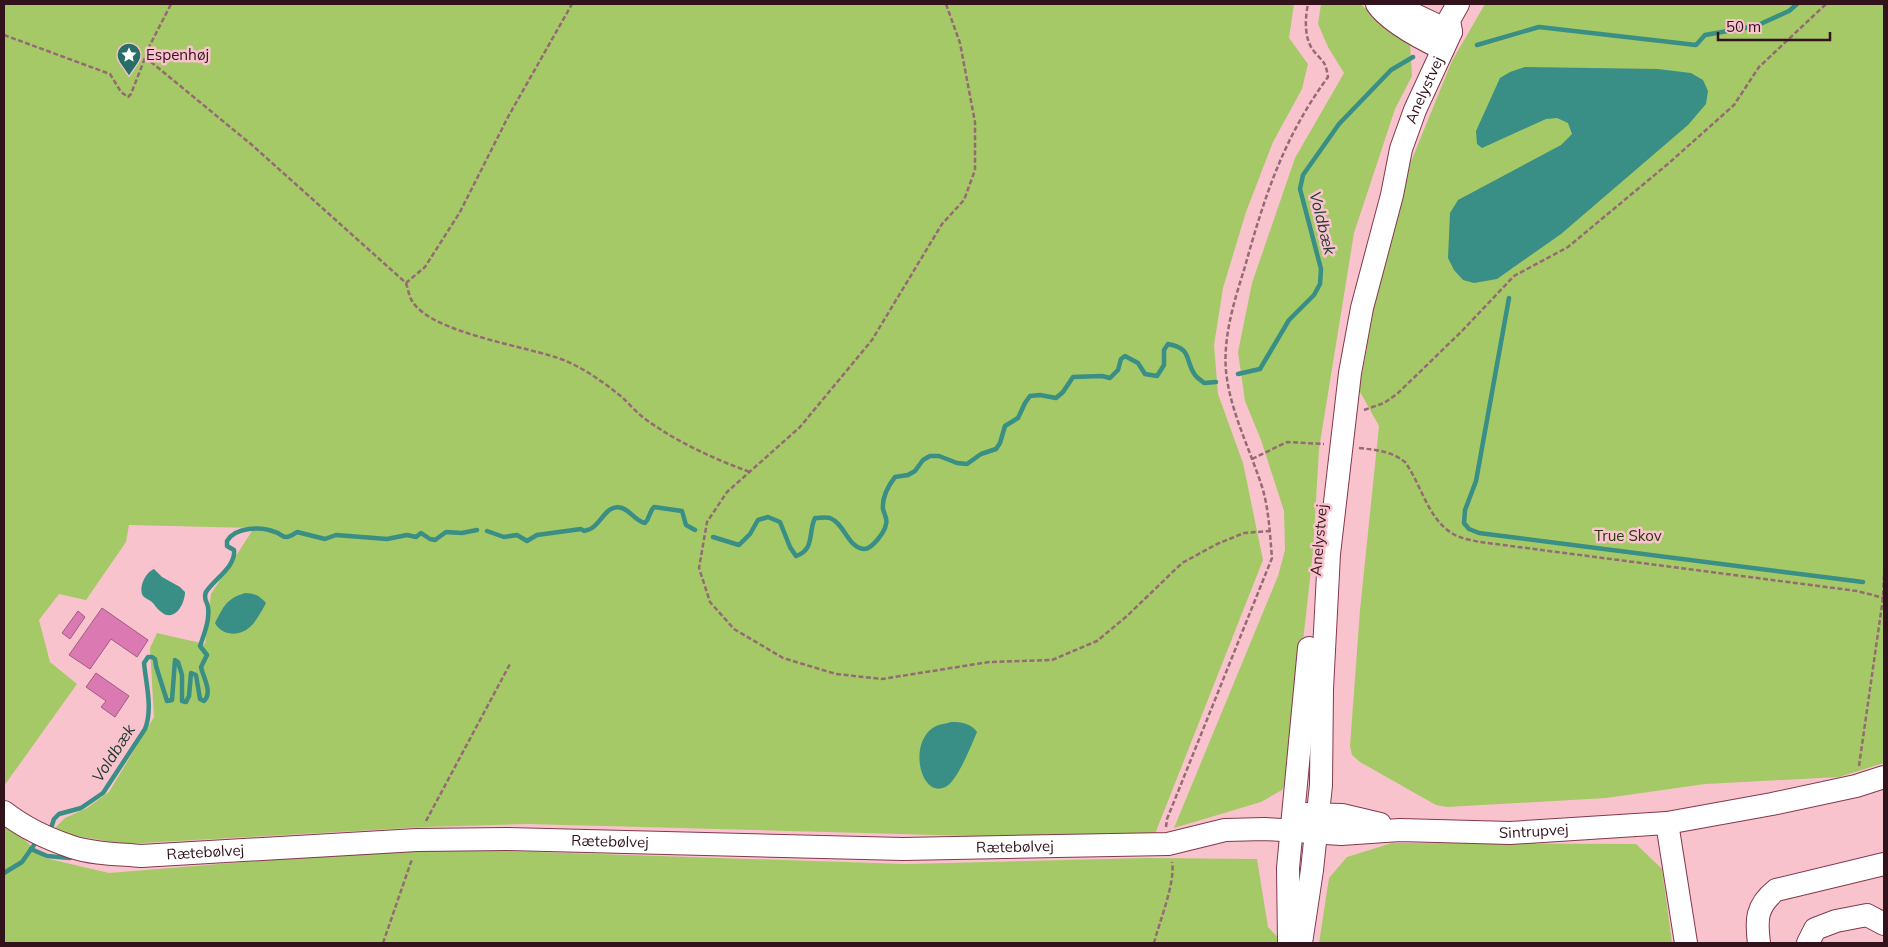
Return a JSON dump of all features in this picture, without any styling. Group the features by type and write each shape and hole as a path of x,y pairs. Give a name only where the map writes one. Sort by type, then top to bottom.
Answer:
{"street":[{"path":"1377,4 1383,13 1429,42 1447,40"},
{"path":"1392,4 1447,40"},
{"name":"Anelystvej","path":"1301,943 1306,916 1321,785 1324,637 1330,554 1333,445 1344,414 1362,308 1392,195 1401,149 1447,40 1449,20 1458,4"},
{"name":"Anelystvej","path":"1447,40 1462,26 1473,4"},
{"name":"Anelystvej","path":"1289,943 1288,868 1292,822 1318,553 1333,445 1343,341 1366,237 1391,155 1401,149"},
{"name":"Sintrupvej","path":"1292,822 1317,823 1342,815 1400,830 1510,833 1667,823 1772,804 1856,786 1884,777"},
{"name":"Rætebølvej","path":"4,812 41,834 73,847 98,852 141,856 417,840 507,839 903,848 1168,844 1225,830 1243,820 1264,814 1292,822"},
{"path":"1667,823 1686,943"},
{"path":"1759,943 1757,924 1760,909 1766,898 1776,890 1884,864"},
{"path":"1808,943 1815,929 1836,921 1866,915 1884,924"}],"path":[{"path":"4,36 110,74 121,92 128,97 171,4"},
{"path":"406,283 425,268 460,212 508,117 572,4"},
{"path":"946,4 960,43 975,122 975,170 964,200 942,224 872,340 800,427 727,492 707,522 699,568 710,602 734,629 782,658 836,674 882,679 989,662 1052,660 1097,641 1127,616 1182,563 1217,544 1244,533 1270,531"},
{"path":"1154,943 1173,867 1168,844 1167,819 1272,558 1270,531 1263,491 1232,401 1226,370 1227,339 1238,289 1277,165 1296,126 1315,94 1328,77 1326,63 1312,49 1306,34 1308,4"},
{"path":"1344,414 1366,410 1384,403 1397,394 1461,332 1514,276 1568,248 1669,163 1734,105 1759,67 1826,4"},
{"path":"145,57 252,146 406,283 412,301 427,315 441,323 469,333 566,361 592,374 647,420 675,438 716,460 750,472"},
{"path":"1252,459 1287,442 1383,451 1400,458 1411,470 1430,509 1439,522 1451,533 1463,538 1857,591 1883,598"},
{"path":"1856,786 1883,598 1884,574"},
{"path":"383,943 417,840 510,664"}],"green space":[{"path":"4,4 1294,4 1289,38 1308,64 1302,89 1273,142 1246,212 1223,288 1214,345 1218,394 1243,463 1263,560 1155,834 973,836 528,824 426,827 125,844 64,834 53,830 65,818 87,808 109,792 154,717 150,648 157,633 205,644 211,594 254,528 129,525 126,542 86,600 59,594 39,620 50,662 77,684 4,786"},
{"path":"1321,4 1360,4 1410,44 1412,76 1395,109 1354,233 1319,449 1313,552 1288,775 1282,790 1261,802 1174,828 1278,576 1285,550 1284,511 1261,440 1245,401 1238,352 1252,283 1295,158 1344,73 1328,47 1318,24"},
{"name":"True Skov","path":"1485,4 1884,4 1884,763 1839,777 1705,784 1606,798 1447,807 1436,805 1360,762 1352,755 1350,746 1360,610 1379,426 1359,390 1378,286 1410,164 1452,61"},
{"path":"4,822 45,858 109,873 416,848 905,864 1145,858 1257,859 1268,927 1281,943 4,943"},
{"path":"1392,843 1636,844 1662,869 1672,943 1319,943 1329,878 1347,857"}],"water":[{"path":"1525,67 1658,69 1691,73 1703,80 1708,91 1706,104 1688,125 1561,234 1497,279 1474,283 1463,280 1454,270 1448,258 1450,213 1458,200 1561,145 1572,134 1568,123 1557,118 1546,119 1482,148 1477,144 1476,131 1500,78"},
{"path":"154,569 162,577 185,592 182,605 173,614 164,614 143,596 142,584 148,573"},
{"path":"245,593 257,595 266,603 259,616 246,630 236,634 222,631 215,623 223,608 234,598"},
{"path":"951,722 969,725 977,732 956,776 947,786 938,789 930,785 924,778 920,768 921,744 927,734 936,726"}],"building":[{"path":"102,608 148,640 137,657 111,639 90,669 69,655"},
{"path":"78,611 85,617 70,639 62,633"},
{"path":"96,673 129,696 115,717 101,707 106,701 86,687"}],"waterway":[{"name":"Voldbæk","path":"1477,45 1539,27 1696,45 1705,35 1756,26 1789,11 1797,4"},
{"name":"Voldbæk","path":"1238,374 1260,369 1289,320 1314,295 1320,284 1321,269 1300,189 1303,175 1339,124 1391,70 1413,57"},
{"path":"1509,298 1476,481 1465,510 1464,523 1469,529 1479,533 1863,582"},
{"name":"Voldbæk","path":"713,537 739,545 750,534 758,520 768,517 780,522 790,547 796,556 806,550 809,545 815,518 830,518 839,525 854,545 864,549 878,540 885,527 887,520 883,509 883,501 895,477 908,475 915,471 923,460 930,456 939,456 957,463 967,464 981,454 996,449 1000,443 1005,426 1018,418 1030,396 1040,395 1056,398 1063,392 1073,377 1102,376 1110,378 1118,370 1121,359 1125,356 1138,363 1145,374 1157,376 1164,365 1164,350 1168,344 1176,346 1185,352 1195,375 1204,383 1216,382"},
{"name":"Voldbæk","path":"487,531 504,537 517,535 527,541 537,535 581,529 584,531 592,528 612,508 617,507 625,509 638,520 645,523 654,507 682,511 686,525 695,530"},
{"name":"Voldbæk","path":"51,828 54,819 59,814 81,808 103,793 145,729 149,705 144,663 148,657 155,659 167,701 172,700 175,660 178,662 182,675 182,701 186,702 189,696 191,673 196,675 200,699 204,701 207,697 208,689 201,667 207,655 200,646 208,617 205,594 232,562 234,550 227,546 227,541 231,536 242,530 263,529 286,537 297,532 325,539 336,535 387,539 407,535 416,537 421,533 435,540 446,532 462,533 477,530"},
{"name":"Voldbæk","path":"4,873 22,862 34,845"},
{"path":"31,849 47,856 70,858"}],"place":[{"name":"Espenhøj","path":"129,76"}]}
